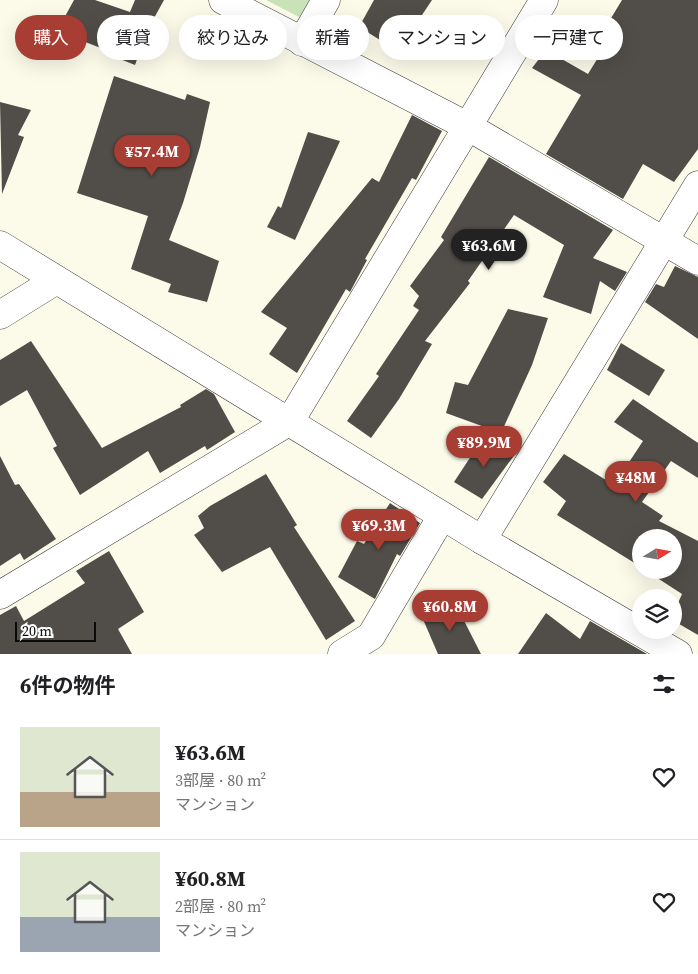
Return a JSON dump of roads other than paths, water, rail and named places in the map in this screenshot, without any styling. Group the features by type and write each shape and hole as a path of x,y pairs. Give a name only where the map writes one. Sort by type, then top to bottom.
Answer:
{"street":[{"path":"223,0 297,39"},
{"path":"317,15 326,0"},
{"path":"0,595 290,421 544,0"},
{"path":"337,60 467,126 698,261"},
{"path":"482,540 698,185"},
{"path":"0,245 55,281 290,421 442,516 678,654"},
{"path":"0,315 55,281"},
{"path":"342,654 377,645 442,516"}]}
